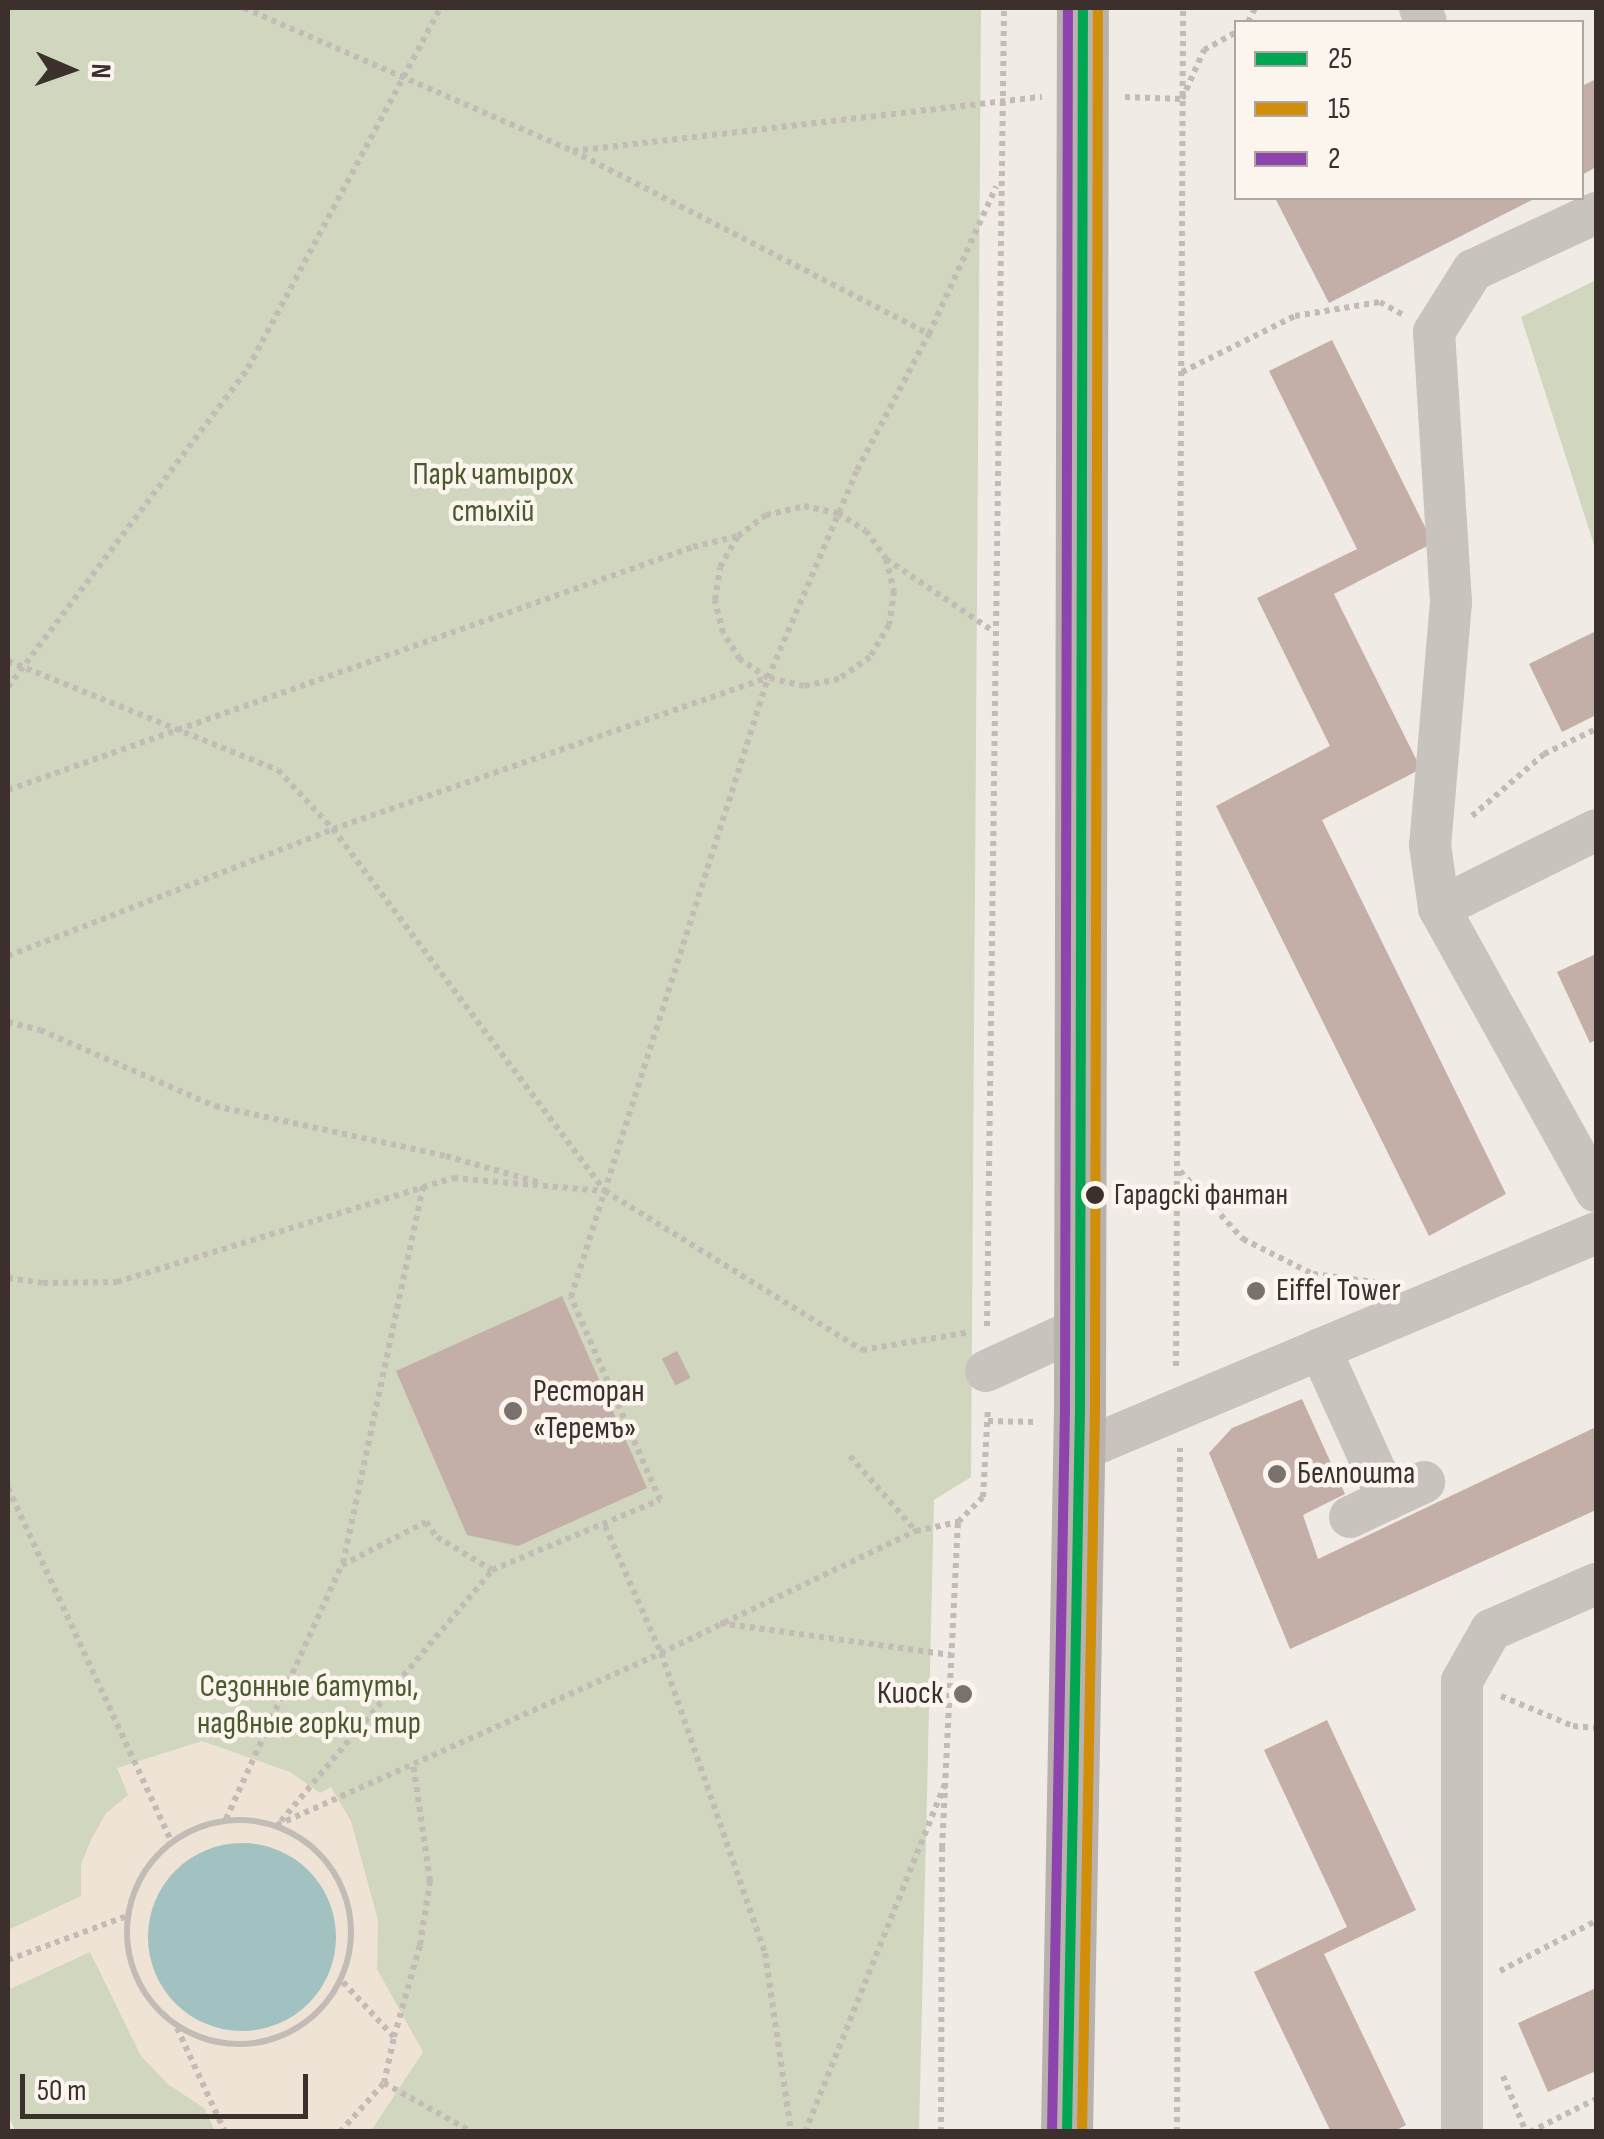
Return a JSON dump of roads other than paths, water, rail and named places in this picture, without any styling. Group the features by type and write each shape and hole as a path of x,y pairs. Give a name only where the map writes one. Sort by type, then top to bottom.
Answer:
{"main road":[{"path":"1068,2132 1062,1436 1080,1328 1084,8"}],"lane":[{"path":"1596,214 1473,270 1434,332 1451,602 1430,845 1439,908 1596,1192"},
{"path":"1439,908 1596,830"},
{"path":"1062,1436 1180,1410 1596,1233"},
{"path":"987,1350 1080,1328"},
{"path":"1320,1349 1406,1490 1350,1518"},
{"path":"1462,2132 1462,1681 1491,1630 1596,1584"}],"water":[{"path":"242,1843 278,1850 309,1870 329,1901 336,1937 329,1973 309,2004 278,2024 242,2031 206,2024 175,2004 155,1973 148,1937 155,1901 175,1870 206,1850"}],"place":[{"name":"Гарадскі фантан","path":"1095,1195"},
{"name":"Eiffel Tower","path":"1256,1291"},
{"name":"Ресторан «Теремъ»","path":"513,1411"},
{"name":"Белпошта","path":"1277,1474"},
{"name":"Киоск","path":"963,1694"}],"park label":[{"name":"Парк чатырох стыхій","path":"493,494"},
{"name":"Сезонные батуты, надвные горки, тир","path":"309,1706"}]}
